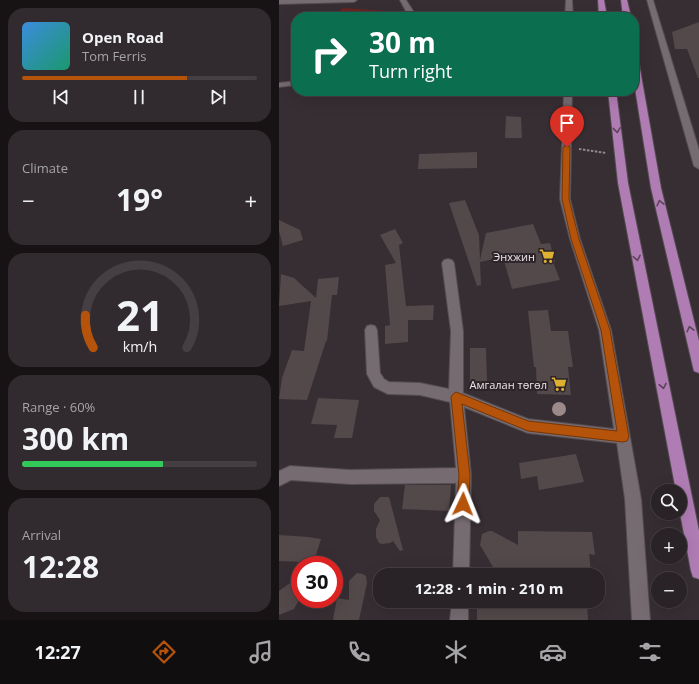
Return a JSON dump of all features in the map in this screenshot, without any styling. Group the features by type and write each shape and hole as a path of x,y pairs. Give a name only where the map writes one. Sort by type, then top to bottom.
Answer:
{"main road":[{"path":"601,0 602,12"},
{"path":"624,0 626,12"},
{"path":"639,88 656,188 699,367"},
{"path":"613,96 623,183 699,571"}],"street":[{"path":"279,2 354,0"},
{"path":"403,0 410,12"},
{"path":"569,0 569,12"},
{"path":"650,0 699,166"},
{"path":"279,84 291,83"},
{"path":"568,96 565,199 575,239 605,330 633,500 641,620"},
{"path":"448,263 457,331 456,397 464,475 461,568"},
{"path":"371,330 373,374 379,383 388,388 420,389 456,397 528,426 623,437"},
{"path":"279,479 290,473 350,477 464,475"},
{"path":"459,620 460,608"}],"path":[{"path":"567,147 619,155"}],"shaded area":[{"path":"343,8 386,12 339,12"}],"building":[{"path":"699,22 698,78 687,49 675,49 672,32"},
{"path":"506,116 521,117 522,138 505,138"},
{"path":"477,152 477,168 418,169 419,154"},
{"path":"465,200 479,235 480,260 486,233 533,224 541,244 550,243 555,262 553,262 560,280 512,289 503,257 480,262 481,285 477,286 449,203"},
{"path":"279,220 300,230 303,240 283,246 279,231"},
{"path":"395,229 403,243 399,245 406,306 434,305 433,320 408,320 408,342 385,344 385,326 390,325 385,265 396,263 380,235"},
{"path":"281,274 294,278 316,298 318,279 339,277 337,295 332,295 327,341 307,400 279,399 282,378 292,350 304,351 311,301 279,306"},
{"path":"548,310 551,331 568,331 573,367 568,367 571,395 537,394 536,367 534,367 528,311"},
{"path":"470,348 486,348 487,381 470,382"},
{"path":"318,398 359,400 352,438 334,438 337,425 311,424"},
{"path":"576,454 584,482 539,490 537,476 521,479 519,463"},
{"path":"405,485 451,485 449,511 402,509"},
{"path":"380,497 389,497 403,550 400,551 393,541 390,543 379,543 376,537 376,529 380,520 374,511 374,504"},
{"path":"492,531 518,545 518,531 592,532 595,555 589,554 591,568 494,568 480,545 482,534"},
{"path":"279,535 321,539 315,556 291,556 291,561 279,561"},
{"path":"357,573 366,576 367,583 359,620 333,620 335,608 343,608 343,599 349,600 349,581"},
{"path":"291,584 291,608 295,608 279,615 279,591"},
{"path":"477,608 587,608 588,620 477,620"}],"place":[{"name":"Энхжин","path":"547,256"},
{"name":"Амгалан төгөл","path":"559,384"}],"route":[{"path":"463,504 464,475 456,397 528,426 623,437 605,330 575,239 565,199 567,147"}]}
